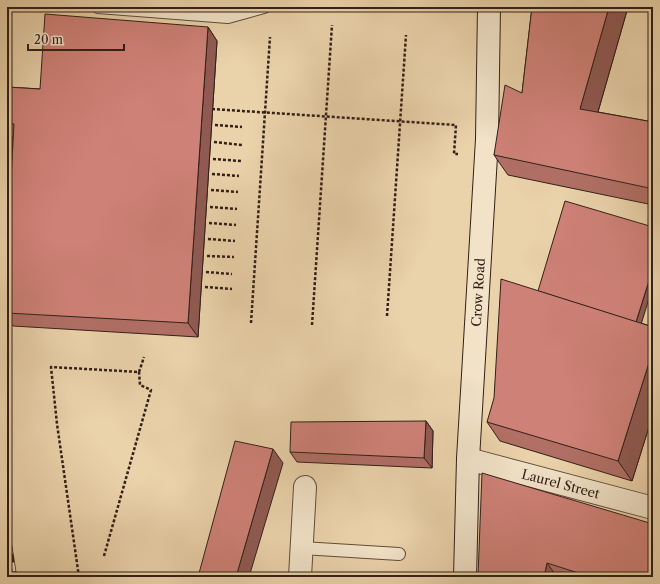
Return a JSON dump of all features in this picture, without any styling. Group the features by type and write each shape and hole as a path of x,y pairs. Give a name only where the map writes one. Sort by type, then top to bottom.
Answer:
{"street":[{"name":"Crow Road","path":"465,577 468,458 486,156 489,7"},
{"name":"Laurel Street","path":"468,458 653,508"},
{"path":"300,577 304,487"}],"lane":[{"path":"98,7 228,17 264,7"},
{"path":"302,548 399,554"}],"path":[{"path":"312,325 332,25"},
{"path":"387,316 406,35"},
{"path":"251,323 270,37"},
{"path":"212,109 456,125 454,154 486,156"},
{"path":"215,125 242,127"},
{"path":"214,142 242,145"},
{"path":"213,159 241,161"},
{"path":"212,174 239,176"},
{"path":"211,190 238,192"},
{"path":"210,207 237,209"},
{"path":"209,223 236,225"},
{"path":"208,239 235,241"},
{"path":"207,256 234,257"},
{"path":"206,272 232,274"},
{"path":"205,287 232,289"},
{"path":"104,556 151,390 140,385 139,372 144,357"},
{"path":"79,577 57,424 51,367 139,372"}],"building":[{"path":"532,7 609,7 580,109 653,122 653,172 649,188 494,155 505,85 522,93"},
{"path":"45,14 208,27 188,323 7,313 7,251 14,124 7,123 7,87 40,89"},
{"path":"565,201 653,227 653,268 636,322 538,291"},
{"path":"501,279 653,327 653,350 618,461 487,422 494,398"},
{"path":"426,421 424,458 290,452 291,422"},
{"path":"235,441 273,449 236,577 198,577"},
{"path":"482,473 653,524 653,577 591,577 547,563 544,577 478,576"}],"railway":[{"path":"7,527 15,577"}]}
